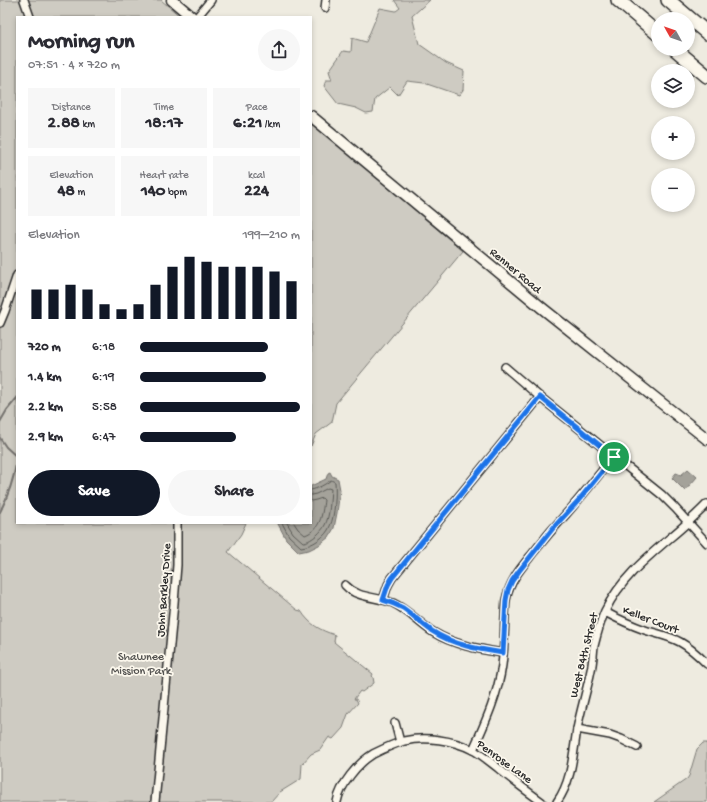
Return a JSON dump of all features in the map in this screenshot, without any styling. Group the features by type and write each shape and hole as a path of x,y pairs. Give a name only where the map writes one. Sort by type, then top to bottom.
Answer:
{"highway":[{"path":"618,0 651,28"},
{"path":"668,0 707,33"},
{"path":"683,56 707,76"}],"main road":[{"path":"172,0 191,16"},
{"name":"Renner Road","path":"312,117 542,308 664,404 707,440"}],"street":[{"path":"24,0 30,16"},
{"path":"198,16 211,0"},
{"path":"325,8 326,0"},
{"path":"0,323 16,278"},
{"path":"505,367 614,457 662,494 707,544"},
{"path":"383,600 392,578 540,397"},
{"path":"473,750 492,706 500,677 506,600 512,581 550,532 614,457"},
{"name":"West 84th Street","path":"557,802 566,786 571,771 577,729 592,668 594,646 598,629 612,598 638,566 707,504"},
{"name":"John Barkley Drive","path":"154,802 174,603 177,565 177,524"},
{"path":"345,585 356,594 383,600 403,608 432,631 453,642 467,647 503,653"},
{"name":"Keller Court","path":"605,612 624,622 680,642 707,664"},
{"path":"395,722 400,742"},
{"path":"577,729 610,735 637,747"},
{"name":"Penrose Lane","path":"336,802 342,788 349,778 361,764 371,756 400,742 417,739 438,740 458,744 473,750 542,802"}],"green space":[{"name":"Shawnee Mission Park","path":"0,0 161,0 180,16 16,16 16,524 246,524 241,534 228,552 297,610 301,611 312,623 320,629 335,635 334,642 373,674 372,676 374,683 362,692 360,691 354,699 356,699 358,703 348,714 343,728 333,739 329,737 320,750 311,754 302,764 301,779 280,792 271,802 0,802"},
{"path":"394,0 430,0 412,16 419,44 446,63 464,71 463,90 459,95 424,83 407,81 398,95 390,87 375,99 373,112 366,113 356,108 338,104 324,86 326,80 332,80 329,71 343,51 351,52 352,38 366,42 380,8 396,11 400,8"},
{"path":"312,123 463,251 336,403 332,422 316,434 312,444"},
{"path":"703,743 707,743 707,802 654,802 687,779 697,749"}],"water":[{"path":"688,469 697,477 685,491 672,478 676,473 681,475"},
{"path":"330,472 332,476 338,479 340,490 334,528 329,537 319,545 309,550 299,552 286,539 278,524 312,524 312,486 326,479 328,473"}],"waterway":[{"path":"0,422 16,399"},
{"path":"0,438 6,447 16,456"},
{"path":"0,512 6,500 16,464"}],"route":[{"path":"540,397 614,457 578,501 554,527 512,581 506,600 503,653 467,647 453,642 432,631 403,608 383,600 392,578 540,397"}]}
